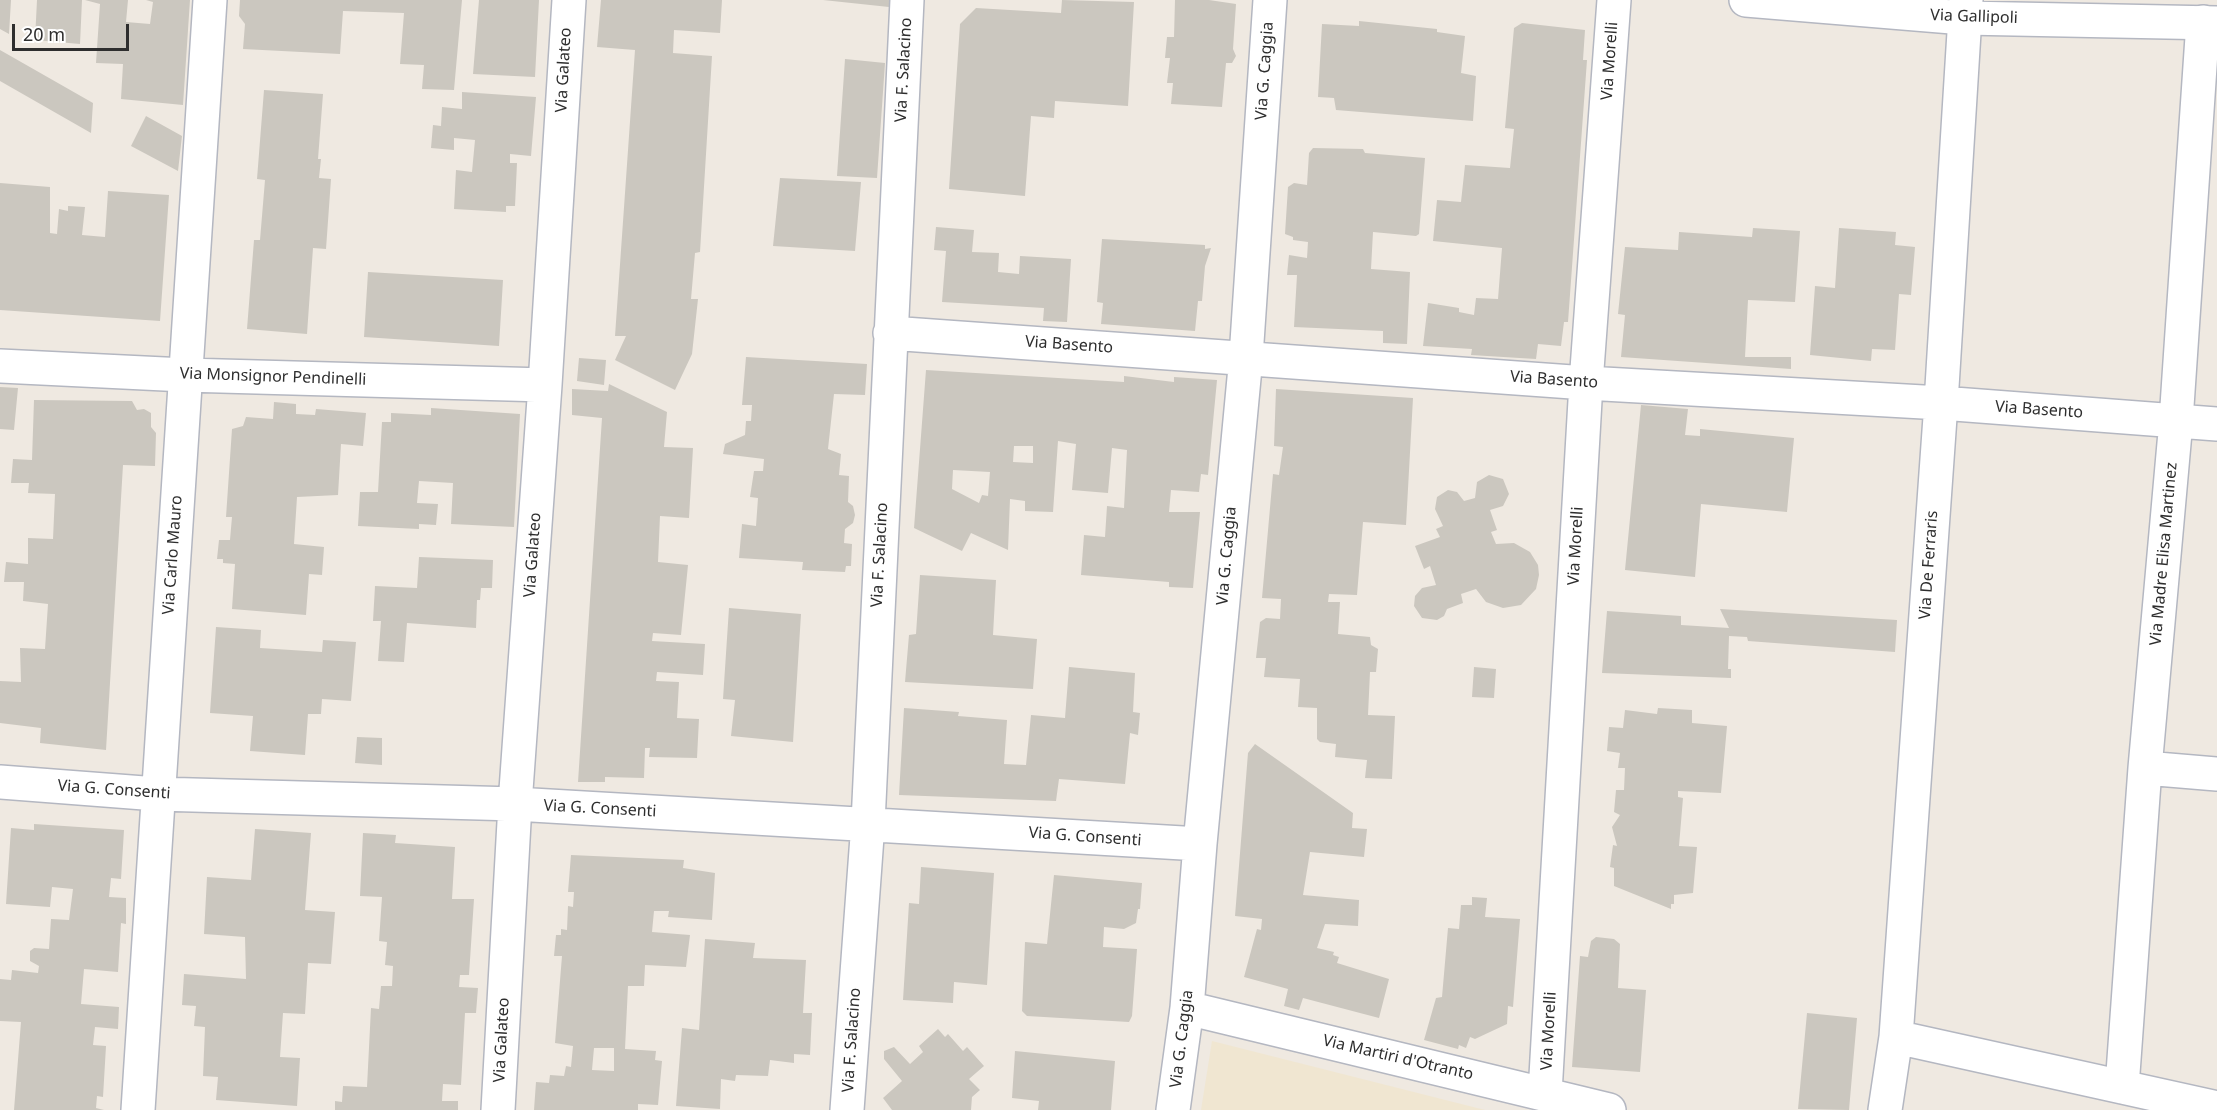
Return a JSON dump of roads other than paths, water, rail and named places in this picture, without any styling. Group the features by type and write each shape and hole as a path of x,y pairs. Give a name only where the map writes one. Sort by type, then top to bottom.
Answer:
{"street":[{"name":"Via Carlo Mauro","path":"138,1110 210,0"},
{"name":"Via Galateo","path":"498,1110 514,804 546,385 569,0"},
{"name":"Via F. Salacino","path":"847,1110 868,823 907,0"},
{"name":"Via G. Caggia","path":"1173,1110 1187,1008 1200,844 1246,357 1270,0"},
{"name":"Via Morelli","path":"1545,1093 1586,383 1614,0"},
{"name":"Via Gallipoli","path":"1746,0 2212,21"},
{"name":"Via De Ferraris","path":"1885,1110 1896,1037 1941,403 1965,9"},
{"name":"Via Madre Elisa Martinez","path":"2122,1087 2145,768 2212,21"},
{"name":"Via Basento","path":"890,333 1586,383 1941,403 2217,424"},
{"name":"Via Monsignor Pendinelli","path":"0,366 185,375 546,385"},
{"path":"2145,768 2217,774"},
{"name":"Via G. Consenti","path":"0,782 157,794 514,804 1200,844"},
{"name":"Via Martiri d'Otranto","path":"1187,1008 1609,1110"},
{"path":"1896,1037 2217,1108"}]}
